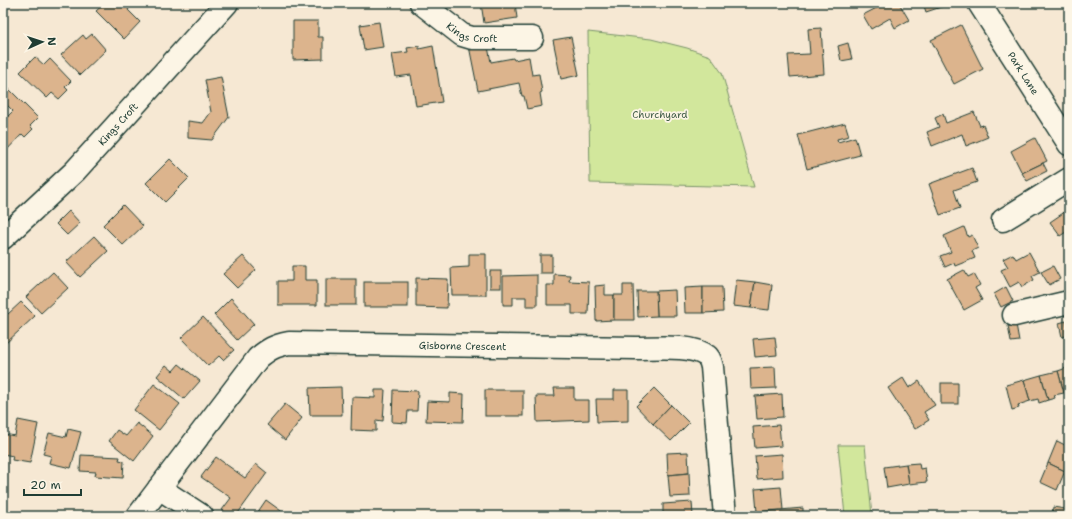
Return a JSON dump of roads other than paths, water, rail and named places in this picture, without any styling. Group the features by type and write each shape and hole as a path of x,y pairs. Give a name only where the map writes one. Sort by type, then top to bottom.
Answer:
{"street":[{"name":"Kings Croft","path":"3,238 75,170 227,3"},
{"name":"Kings Croft","path":"421,3 462,35 472,38 532,38"},
{"name":"Park Lane","path":"979,3 1069,144"},
{"path":"1003,220 1069,179"},
{"path":"1014,315 1069,302"},
{"name":"Gisborne Crescent","path":"138,516 258,358 268,349 289,343 680,348 698,351 708,357 712,367 725,516"},
{"path":"160,488 202,516"}],"park label":[{"name":"Churchyard","path":"660,114"}]}
